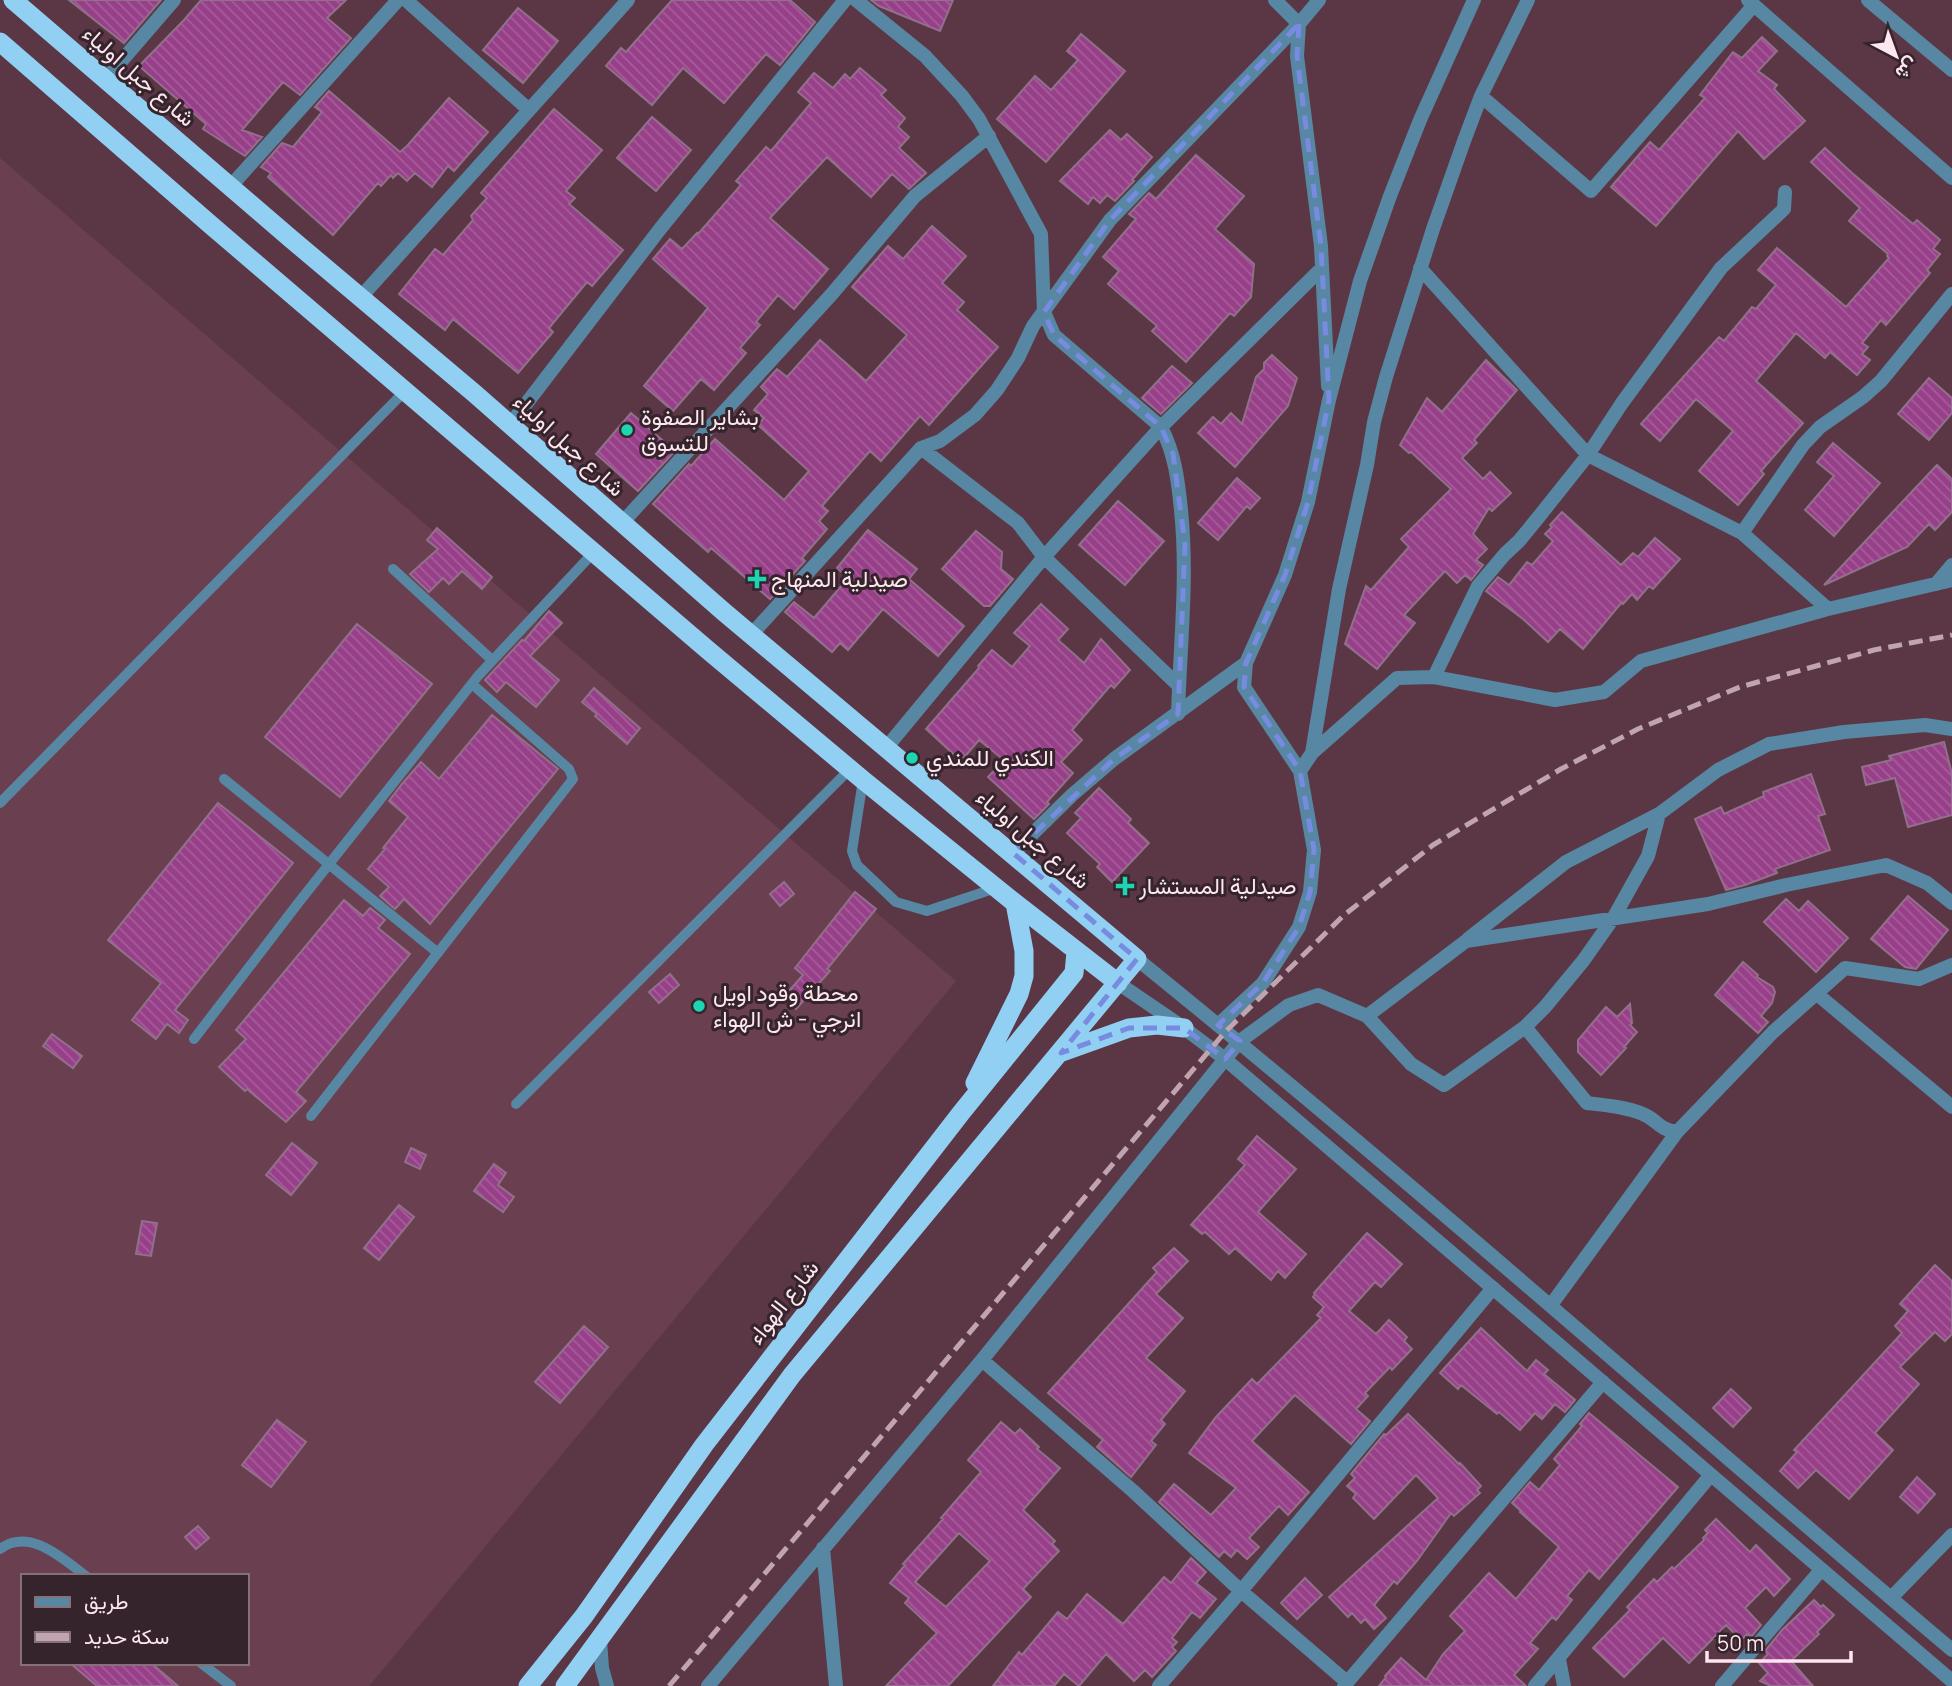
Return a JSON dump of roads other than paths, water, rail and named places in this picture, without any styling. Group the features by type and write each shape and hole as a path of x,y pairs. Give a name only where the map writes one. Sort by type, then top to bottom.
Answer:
{"highway":[{"name":"شارع جبل اولياء","path":"13,0 751,635 1138,959"},
{"path":"0,42 593,552 1015,904 1118,983"},
{"path":"961,1113 1019,994 1024,976 1024,951 1015,904"},
{"path":"1076,951 1100,927"},
{"name":"شارع الهواء","path":"528,1686 584,1616 704,1445 961,1113 1074,974 1076,951"},
{"path":"565,1686 792,1375 1138,959"},
{"path":"1061,1053 1129,1028 1157,1025 1184,1028"}],"street":[{"path":"106,79 174,0"},
{"path":"230,187 398,0"},
{"path":"406,0 529,110"},
{"path":"360,298 628,0"},
{"path":"510,425 660,229 845,0"},
{"path":"856,0 925,56 962,96 989,136 1041,233 1044,312 1054,335 1161,427 1173,454 1178,475 1185,544 1178,713"},
{"path":"1275,0 1299,24 1297,56 1321,246 1329,400"},
{"path":"751,635 921,448 940,441 975,415 1018,358 1032,326 1110,220 1319,0"},
{"path":"1218,1025 1263,983 1299,927 1310,892 1314,850 1300,771 1244,687 1246,663 1285,575 1308,502 1329,400 1360,281 1420,120 1474,0"},
{"path":"1312,752 1339,589 1386,377 1464,141 1482,96 1528,0"},
{"path":"1868,0 1952,70"},
{"path":"1482,96 1591,191 1751,3 1952,178"},
{"path":"621,524 831,295 915,196 989,136"},
{"path":"1434,677 1478,586 1538,519 1588,455 1622,403 1721,268 1784,209 1784,192"},
{"path":"887,748 1044,557 1161,427 1322,268"},
{"path":"1420,268 1588,455 1742,533 1828,609"},
{"path":"1742,533 1803,444 1819,427 1863,397 1881,381 1952,294"},
{"path":"921,448 1018,523 1044,557 1179,686"},
{"path":"1936,584 1952,565"},
{"path":"1300,771 1312,752 1397,678 1434,677 1555,700 1604,692 1641,661 1828,609 1952,580"},
{"path":"1013,853 1072,795 1114,759 1246,663"},
{"path":"1367,1016 1566,862 1659,814 1718,771 1769,744 1925,725 1952,729"},
{"path":"708,1686 982,1360 1240,1041 1289,1005 1318,995 1367,1016 1411,1064 1444,1085 1525,1027 1583,961 1614,917 1648,856 1659,814"},
{"path":"1466,941 1708,904 1886,865 1927,883 1952,903"},
{"path":"1138,959 1240,1041 1952,1650"},
{"path":"1551,1306 1677,1132 1773,1032 1845,968 1919,979 1952,965"},
{"path":"1118,983 1225,1059 1952,1681"},
{"path":"1817,994 1952,1107"},
{"path":"1525,1027 1587,1103 1644,1114 1664,1130 1677,1132"},
{"path":"1159,1686 1493,1288"},
{"path":"982,1360 1133,1491 1346,1684 1603,1382"},
{"path":"1535,1686 1710,1476"},
{"path":"1891,1598 1952,1535"},
{"path":"823,1548 836,1686"},
{"path":"1722,1686 1821,1570"},
{"path":"600,1640 602,1668 607,1686"},
{"path":"1559,1659 1564,1686"}],"lane":[{"path":"0,803 405,391"},
{"path":"194,1039 472,684 593,552"},
{"path":"393,569 492,660"},
{"path":"311,1116 573,779 569,769 472,684"},
{"path":"857,774 852,851 857,865 896,902 927,911 996,888"},
{"path":"516,1104 857,774"},
{"path":"224,779 438,953"},
{"path":"0,1549 8,1543 28,1541 55,1553 83,1574"},
{"path":"204,1665 231,1686"}],"railway":[{"path":"669,1686 1226,1031 1343,916 1433,845 1561,769 1638,729 1740,687 1874,650 1952,635"}],"place":[{"name":"بشاير الصفوة للتسوق","path":"627,430"},
{"name":"صيدلية المنهاج","path":"757,579"},
{"name":"الكندي للمندي","path":"912,758"},
{"name":"صيدلية المستشار","path":"1125,886"},
{"name":"محطة وقود اويل انرجي - ش الهواء","path":"699,1006"}]}
